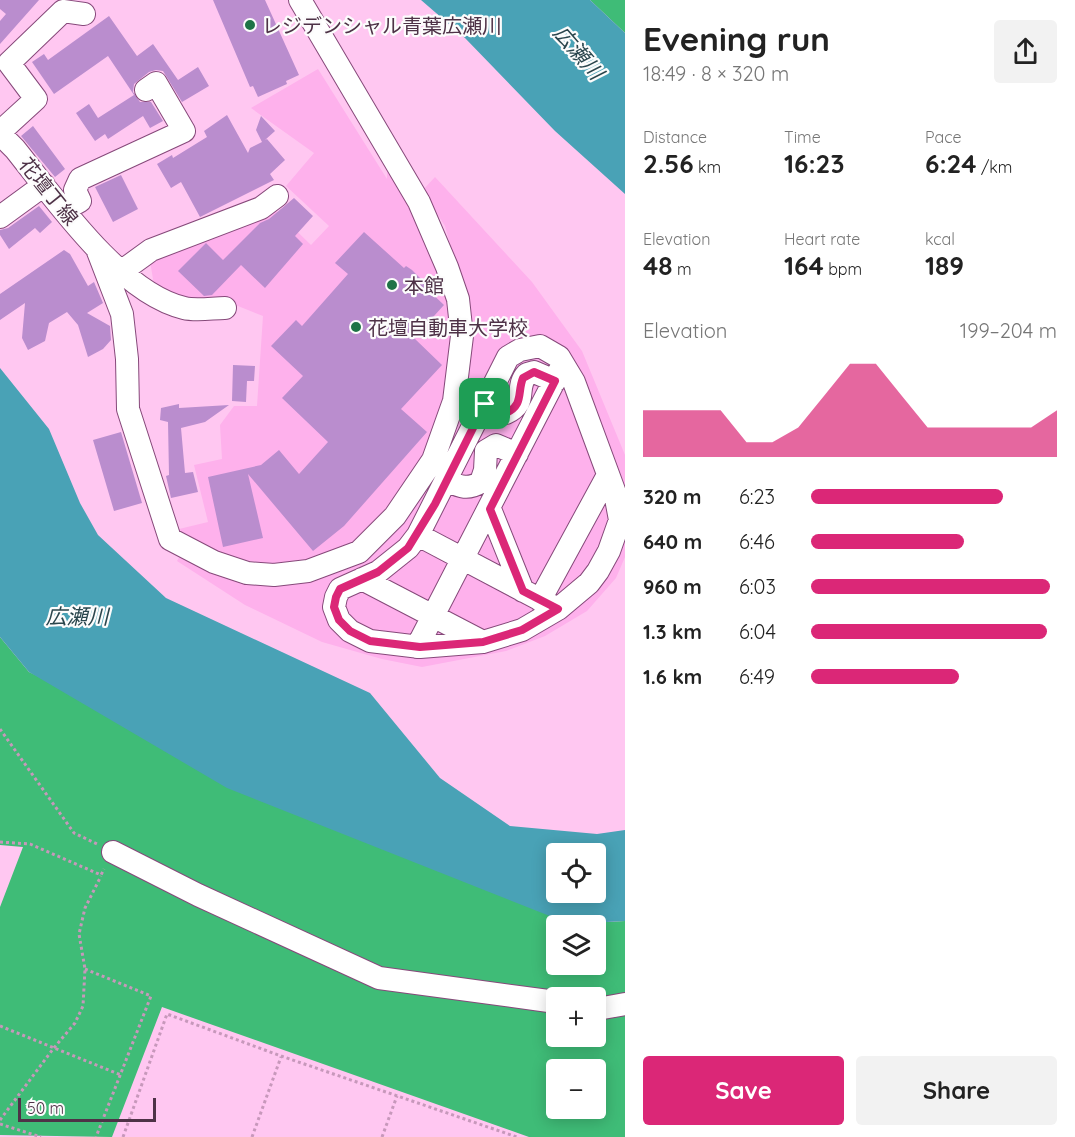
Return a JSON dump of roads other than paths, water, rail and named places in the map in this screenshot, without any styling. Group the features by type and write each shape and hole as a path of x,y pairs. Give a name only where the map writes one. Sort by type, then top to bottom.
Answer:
{"street":[{"path":"97,249 122,314 127,359 128,409 170,539 214,562 247,573 274,575 308,571 359,552 395,516 434,460 454,401 462,336 458,298 420,202 300,0"},
{"path":"0,133 36,99 9,63 63,11 84,14"},
{"path":"64,210 80,201 75,190 80,179 184,131 157,83"},
{"name":"花壇丁線","path":"0,133 97,249"},
{"path":"0,217 44,185"},
{"path":"123,271 151,250 261,208 277,196"},
{"path":"97,249 148,294 185,309 225,308"},
{"path":"417,647 559,373 559,357 540,346 514,353 508,357 418,535 408,548 378,572 340,589 334,607 339,620 350,631 370,641 417,647 483,642 522,630 608,475"},
{"path":"418,535 540,600 589,584 609,551 620,520 615,493 574,382 559,373"},
{"path":"447,481 464,488 473,487 481,482 485,470 486,451 496,445 517,454"},
{"path":"490,509 497,547 540,600"},
{"path":"362,579 404,592 433,616 483,642"},
{"path":"113,852 198,895 379,978 546,1001"},
{"path":"606,1007 625,1004"}],"water":[{"name":"広瀬川","path":"421,0 590,0 625,33 625,194 555,131 465,38"},
{"name":"広瀬川","path":"0,368 49,429 80,503 98,535 166,598 370,693 440,778 510,826 597,834 625,830 625,921 606,922 606,915 547,915 227,788 29,672 0,637"}],"place":[{"name":"レジデンシャル青葉広瀬川","path":"250,25"},
{"name":"本館","path":"392,285"},
{"name":"花壇自動車大学校","path":"356,327"}]}
